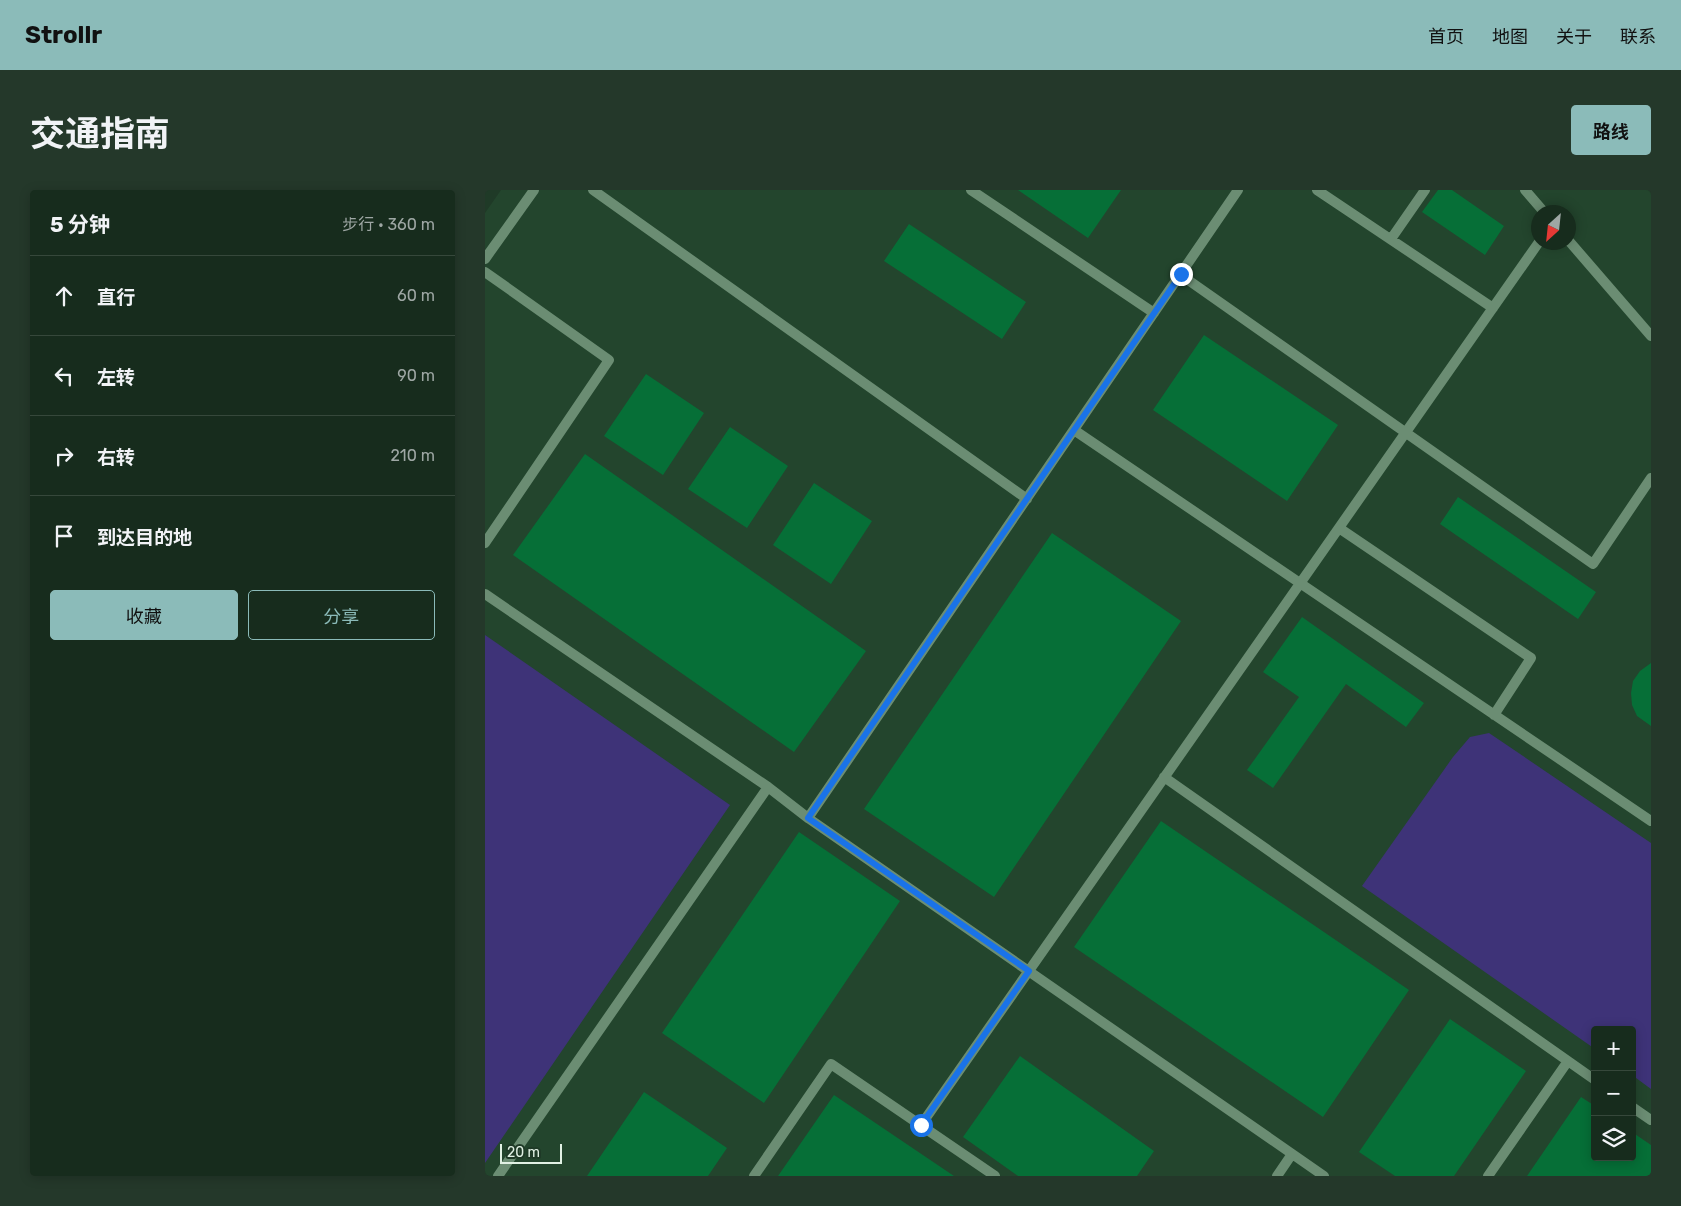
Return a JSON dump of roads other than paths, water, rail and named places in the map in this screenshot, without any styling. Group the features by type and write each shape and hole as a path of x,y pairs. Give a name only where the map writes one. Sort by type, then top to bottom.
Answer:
{"lane":[{"path":"485,259 534,190"},
{"path":"593,190 1027,499"},
{"path":"971,190 1154,313"},
{"path":"808,818 1238,190"},
{"path":"1317,190 1493,308"},
{"path":"1391,240 1425,190"},
{"path":"1525,190 1538,205"},
{"path":"1576,249 1651,336"},
{"path":"921,1125 1533,250"},
{"path":"485,272 609,360 485,543"},
{"path":"1181,274 1593,564 1651,478"},
{"path":"1074,430 1651,821"},
{"path":"1339,528 1531,658 1494,715"},
{"path":"485,594 768,787 808,818 1324,1176"},
{"path":"1164,777 1591,1077"},
{"path":"498,1176 768,787"},
{"path":"1488,1176 1568,1061"},
{"path":"754,1176 831,1064 995,1176"},
{"path":"1636,1110 1651,1120"},
{"path":"1277,1176 1293,1154"}]}
